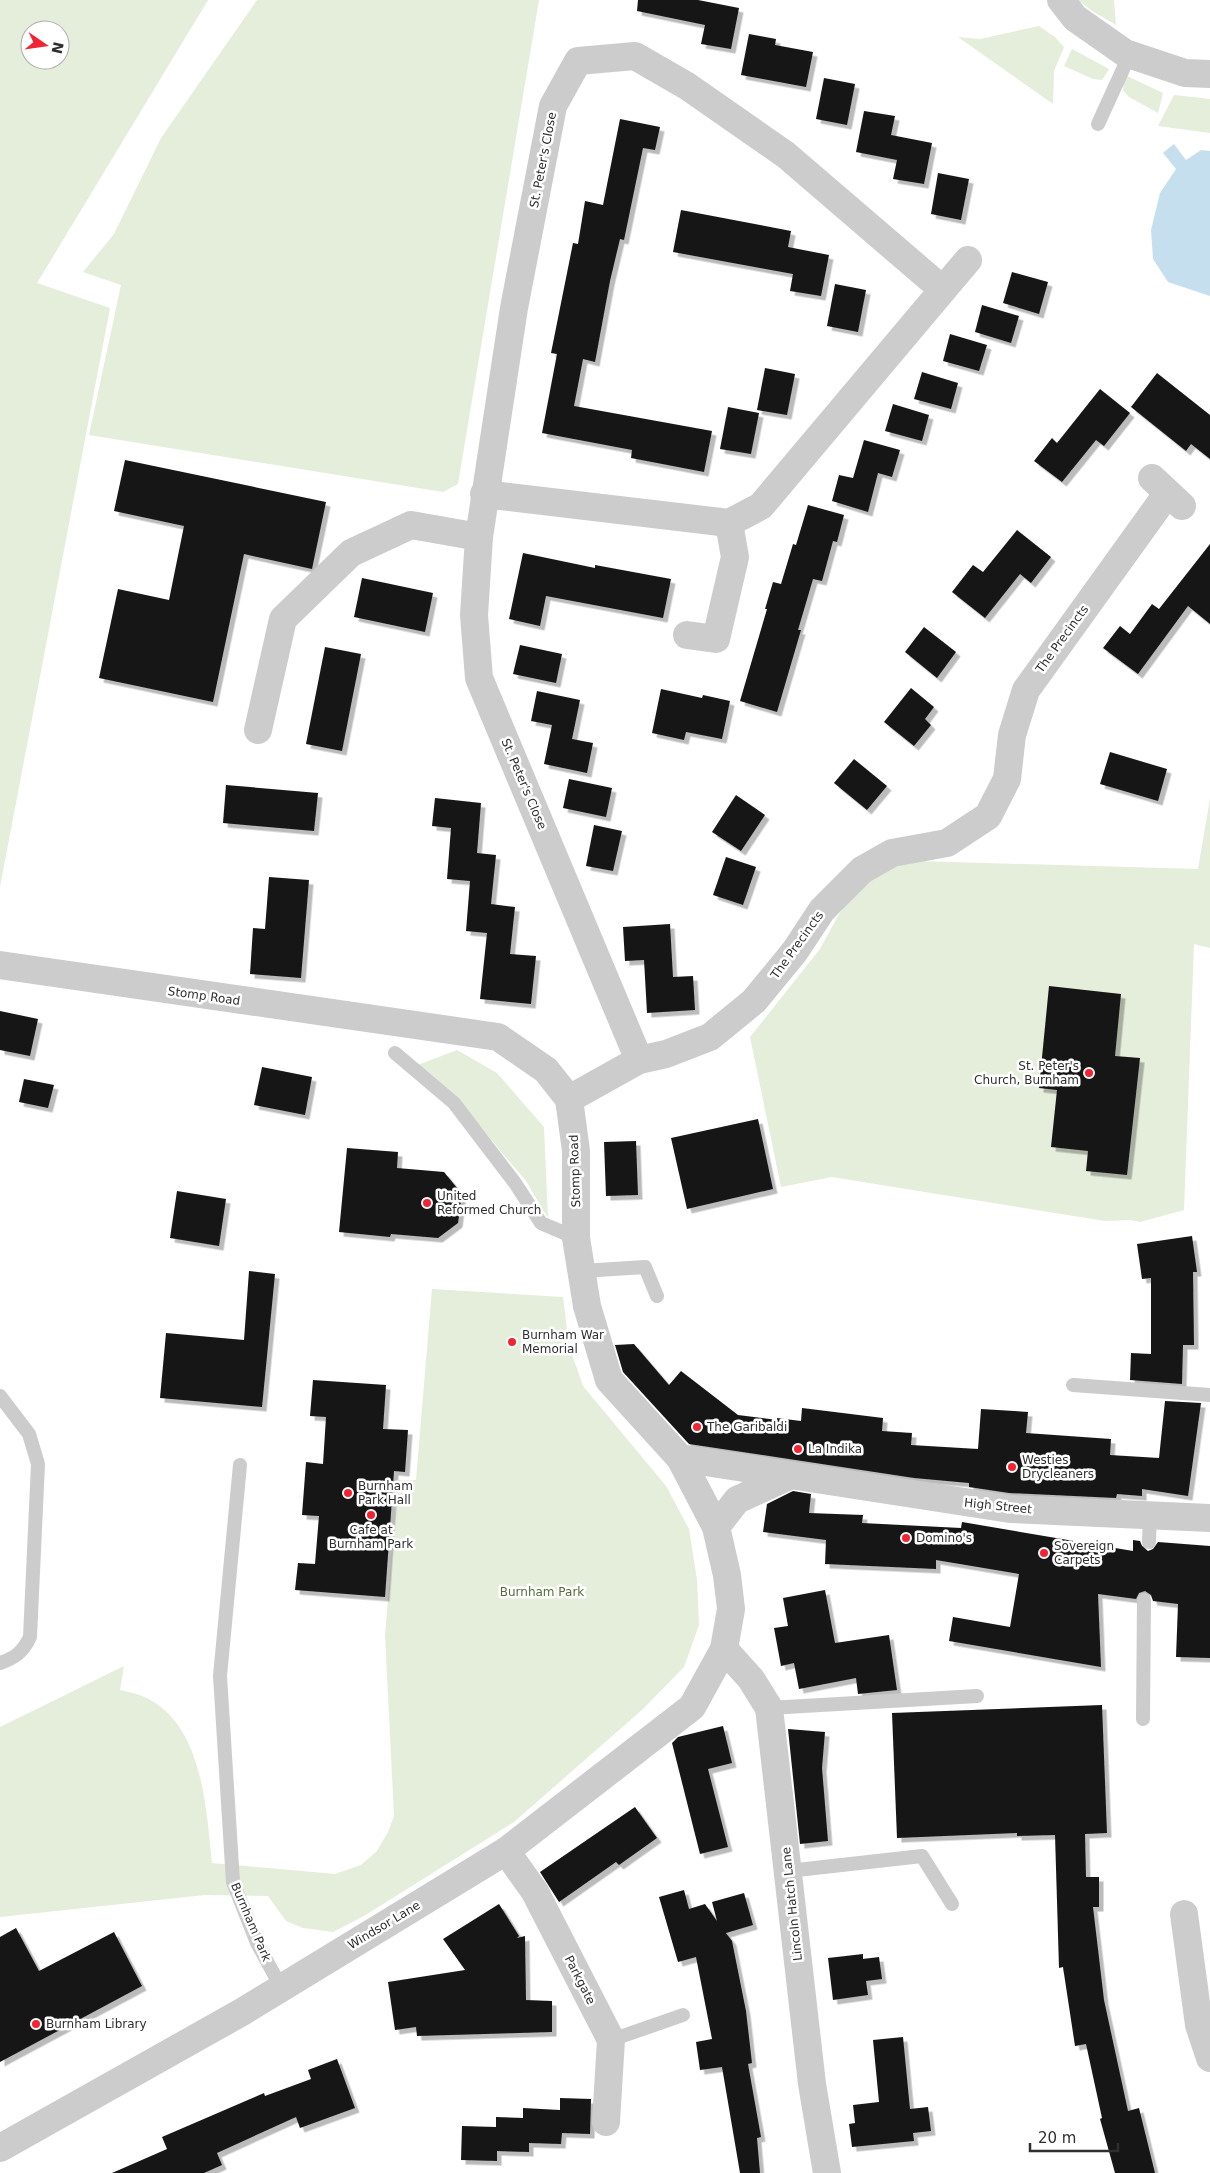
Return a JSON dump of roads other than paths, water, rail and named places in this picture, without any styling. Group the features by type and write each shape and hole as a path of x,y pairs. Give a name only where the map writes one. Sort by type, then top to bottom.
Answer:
{"street":[{"path":"1061,0 1075,18 1130,54 1185,73 1210,74"},
{"name":"St. Peter's Close","path":"639,1060 479,678 474,615 484,494 514,308 553,106 578,62 635,56 686,86 786,155 942,289"},
{"path":"484,494 730,523 761,506 968,260"},
{"name":"The Precincts","path":"569,1099 639,1060 666,1054 710,1037 754,1001 795,952 822,910 862,870 892,853 947,843 988,816 1007,779 1012,735 1026,690 1167,493"},
{"path":"687,636 716,639 735,557 730,523"},
{"path":"258,730 283,619 351,553 411,525 479,537"},
{"name":"Stomp Road","path":"0,966 498,1037 546,1070 569,1099 576,1152 576,1238 587,1306 609,1380 680,1458 716,1527 727,1575 731,1609 724,1649"},
{"name":"High Street","path":"680,1458 1149,1529 1210,1518"},
{"path":"716,1527 737,1500 789,1476"},
{"name":"Windsor Lane","path":"0,2148 242,2012 506,1851 692,1707 724,1649"},
{"name":"Lincoln Hatch Lane","path":"724,1649 751,1679 769,1708 812,2084 827,2173"},
{"name":"Parkgate","path":"506,1851 535,1892 611,2040"},
{"path":"1184,1914 1199,2025 1210,2058"},
{"path":"606,2122 611,2040"}],"lane":[{"path":"1098,124 1130,54"},
{"path":"395,1053 454,1103 515,1183 541,1223 576,1238"},
{"path":"582,1271 645,1267 657,1296"},
{"path":"1073,1385 1210,1395"},
{"path":"0,1396 29,1434 38,1464 30,1638 24,1650 12,1659 0,1663"},
{"name":"Burnham Park","path":"240,1465 220,1676 233,1882 257,1943 281,1987"},
{"path":"1143,1719 1144,1600"},
{"path":"769,1708 977,1696"},
{"path":"788,1871 922,1856 952,1904"},
{"path":"611,2040 683,2015"}],"water":[{"path":"1174,144 1186,160 1201,150 1210,151 1210,296 1168,282 1153,259 1151,230 1160,193 1176,169 1163,153"}],"place":[{"name":"St. Peter's Church, Burnham","path":"1089,1073"},
{"name":"United Reformed Church","path":"427,1203"},
{"name":"Burnham War Memorial","path":"512,1342"},
{"name":"The Garibaldi","path":"697,1427"},
{"name":"La Indika","path":"798,1449"},
{"name":"Westies Drycleaners","path":"1012,1467"},
{"name":"Burnham Park Hall","path":"348,1493"},
{"name":"Cafe at Burnham Park","path":"371,1515"},
{"name":"Domino's","path":"906,1538"},
{"name":"Sovereign Carpets","path":"1044,1553"},
{"name":"Burnham Library","path":"36,2024"}]}
